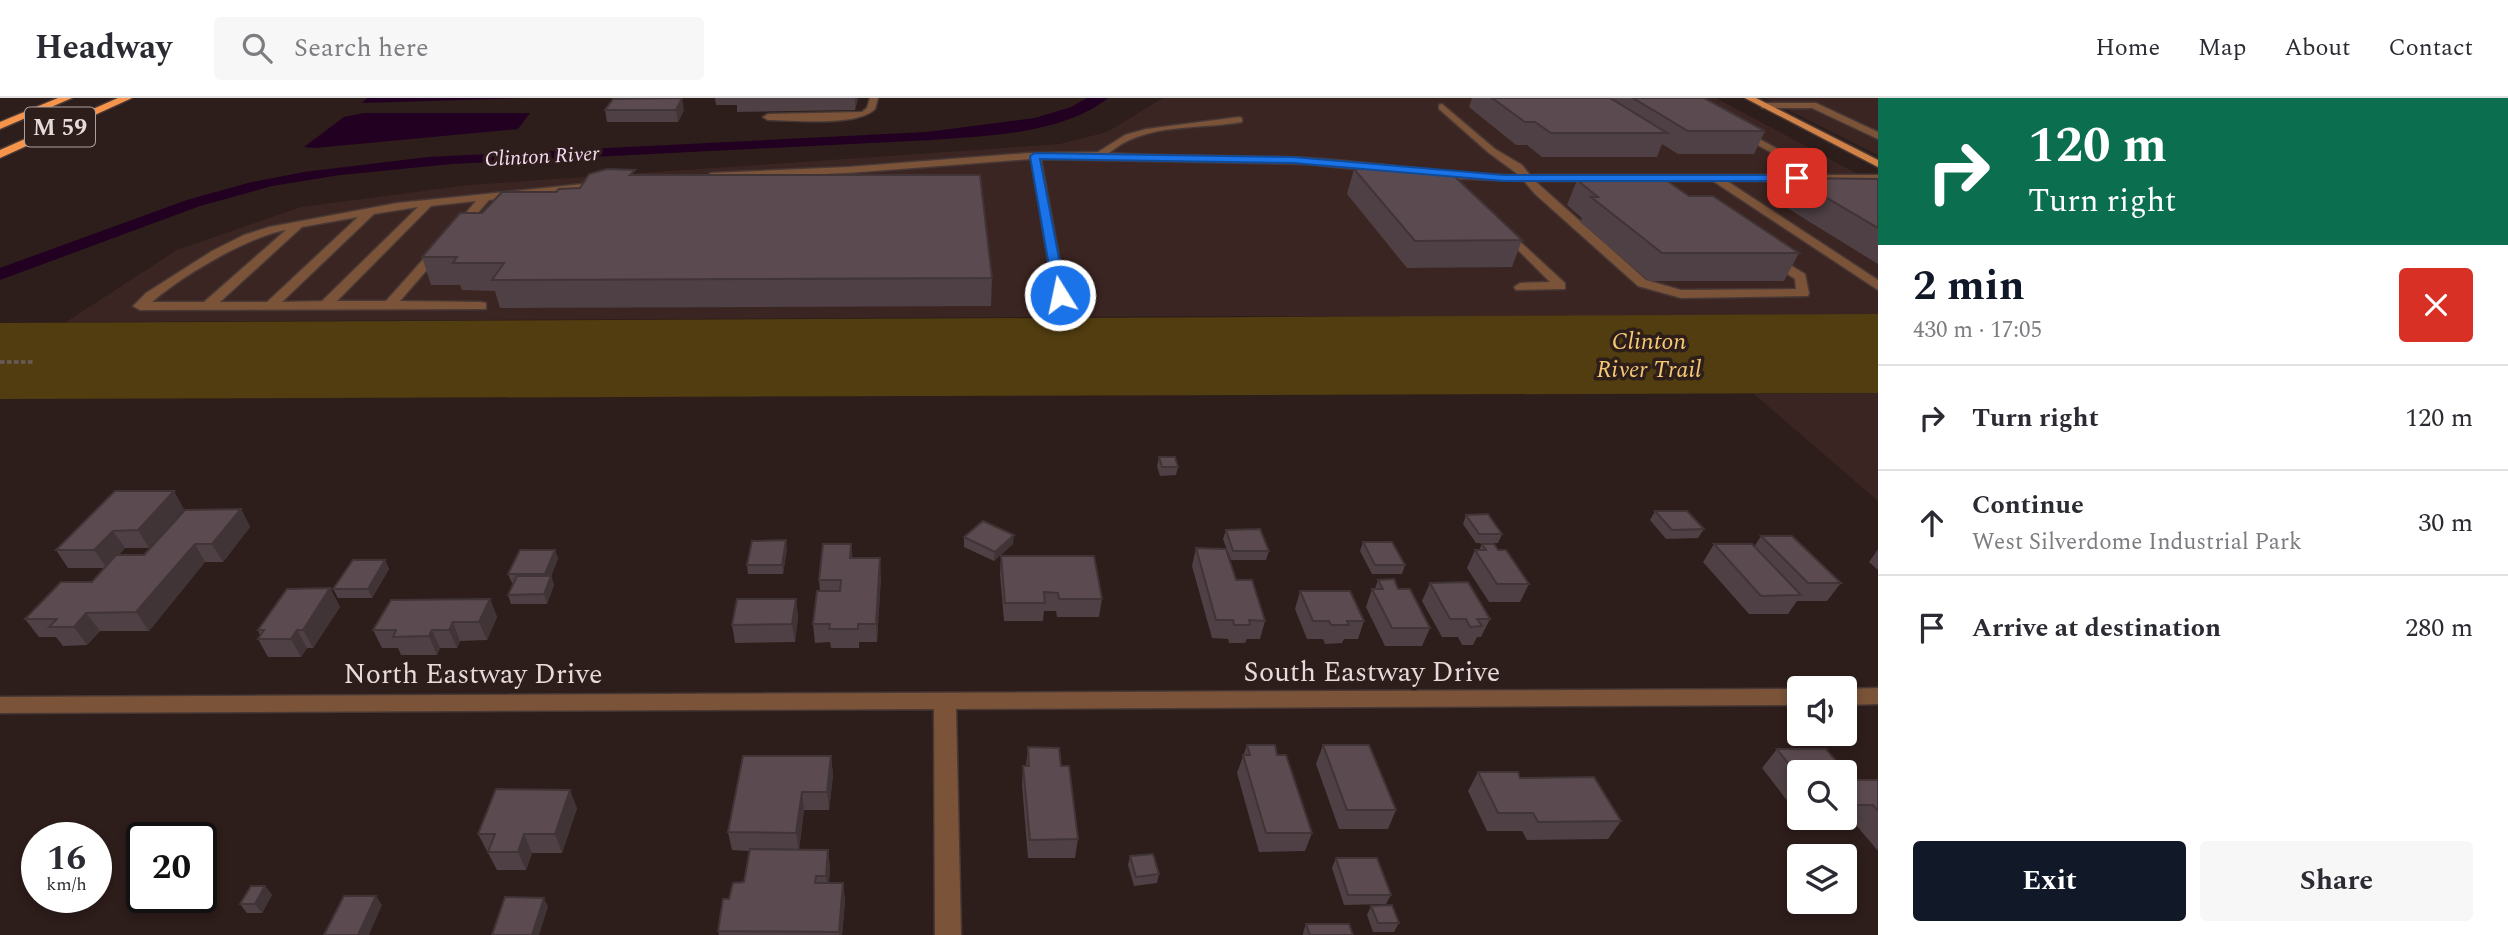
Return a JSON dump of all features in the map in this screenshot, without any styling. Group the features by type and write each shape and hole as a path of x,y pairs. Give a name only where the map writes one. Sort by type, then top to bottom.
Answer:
{"highway":[{"name":"M 59","path":"0,125 67,98"},
{"path":"124,99 134,98"},
{"name":"M 59","path":"0,154 124,99"}],"main road":[{"path":"1749,98 1878,164"}],"street":[{"path":"768,117 855,116 871,109 874,98"},
{"path":"1765,106 1813,105 1878,136"},
{"path":"1442,107 1492,151 1518,167 1642,283 1681,294 1803,293 1801,277 1755,247"},
{"path":"1100,155 1105,149 1136,134 1239,120"},
{"path":"1732,127 1825,178"},
{"path":"694,177 848,170 1035,156 1100,155 1168,160 1307,161 1463,177 1878,178"},
{"path":"1035,156 1060,295"},
{"path":"1463,177 1469,189"},
{"path":"1651,178 1669,191"},
{"path":"1714,178 1878,286"},
{"path":"481,306 140,306 216,254 248,237 299,224 429,202 615,184"},
{"path":"390,305 486,197"},
{"path":"325,306 429,202"},
{"path":"270,306 370,211"},
{"path":"1494,220 1561,286 1520,287"},
{"path":"206,307 299,224"},
{"path":"1857,696 1878,696"},
{"name":"South Eastway Drive","path":"946,701 1787,697"},
{"path":"946,701 948,935"},
{"name":"North Eastway Drive","path":"0,705 946,701"}],"path":[{"path":"0,362 35,362"}],"shaded area":[{"path":"1163,98 1716,98 1878,185 1878,319 1226,316 66,322 177,250 301,207 469,185 1060,144 1107,132"},
{"path":"1764,98 1878,98 1878,155"},
{"path":"1878,393 1878,501 1754,394"}],"green space":[{"name":"Clinton River Trail","path":"1878,314 1878,393 0,399 0,323"}],"water":[{"path":"367,98 526,98 362,103"},
{"name":"Clinton River","path":"1087,98 1108,98 1069,119 1047,126 999,134 931,140 452,164 340,175 272,186 200,206 0,280 0,268 187,200 248,183 304,172 428,157 927,132 1035,118 1071,107"},
{"path":"364,113 530,113 518,129 304,147 344,117"}],"building":[{"path":"682,98 676,110 605,110 613,99"},
{"path":"1492,98 1610,98 1667,133 1551,133 1535,122 1525,122"},
{"path":"1633,98 1704,98 1765,131 1688,131"},
{"path":"607,169 635,170 630,175 980,175 992,278 492,280 504,263 453,263 457,257 422,257 460,213 482,213 502,192 556,192 559,189 580,188 589,174"},
{"path":"1354,169 1420,169 1424,174 1452,174 1522,240 1415,241"},
{"path":"1793,178 1878,179 1878,228"},
{"path":"1577,180 1666,180 1689,196 1713,196 1799,253 1662,253 1591,197 1598,197"},
{"path":"1159,457 1175,457 1178,467 1162,467"},
{"path":"115,491 174,491 138,530 113,531 94,550 56,550"},
{"path":"241,509 212,544 195,544 136,612 86,613 74,627 49,627 57,619 25,619 61,582 92,582 116,555 144,555 185,510"},
{"path":"1655,511 1687,511 1704,529 1672,530"},
{"path":"1488,514 1502,534 1479,534 1466,515"},
{"path":"983,521 1014,535 995,552 964,537"},
{"path":"1260,529 1269,551 1233,551 1226,530"},
{"path":"1761,536 1792,536 1841,583 1808,583"},
{"path":"786,540 782,565 747,565 752,541"},
{"path":"1363,542 1392,542 1405,565 1375,565"},
{"path":"823,544 851,544 850,558 880,558 876,624 858,624 858,629 829,629 830,624 813,624 817,591 840,591 841,580 819,580"},
{"path":"1482,544 1494,544 1498,550 1506,550 1529,584 1497,584 1475,550 1486,550"},
{"path":"1714,544 1752,544 1801,595 1761,596"},
{"path":"1196,548 1226,549 1236,580 1252,580 1265,621 1249,620 1250,625 1234,625 1233,620 1216,620"},
{"path":"520,550 555,550 545,574 508,574"},
{"path":"1001,556 1094,556 1102,599 1059,599 1058,593 1044,592 1045,603 1005,603"},
{"path":"353,560 385,560 368,589 333,589"},
{"path":"517,576 551,576 544,594 508,595"},
{"path":"1394,579 1398,589 1410,589 1430,628 1392,628 1372,589 1383,589 1378,580"},
{"path":"1468,582 1490,619 1477,619 1482,626 1470,627 1466,619 1450,619 1430,583"},
{"path":"330,588 303,630 297,630 291,639 258,639 264,630 258,630 287,589"},
{"path":"1300,591 1350,591 1364,621 1347,621 1349,625 1331,625 1329,621 1313,621"},
{"path":"490,599 479,622 453,622 449,630 432,630 429,636 393,637 396,630 373,630 391,600"},
{"path":"737,599 796,599 792,624 732,625"},
{"path":"1247,745 1275,745 1277,755 1286,755 1312,833 1266,833 1243,755 1250,755"},
{"path":"1323,745 1369,745 1396,810 1347,810"},
{"path":"1028,747 1059,748 1061,766 1069,766 1078,839 1030,840 1023,766 1029,766"},
{"path":"1777,749 1826,749 1835,760 1787,760"},
{"path":"743,756 831,756 827,792 802,792 796,833 728,832"},
{"path":"1478,772 1518,772 1520,778 1594,777 1621,821 1538,822 1533,813 1498,813"},
{"path":"1857,780 1878,780 1878,811 1873,805 1857,805"},
{"path":"496,789 570,790 555,834 524,834 518,852 488,852 495,834 478,834"},
{"path":"750,849 828,850 826,876 816,876 815,883 843,883 839,932 718,931 723,899 729,899 733,883 744,882"},
{"path":"1153,854 1159,874 1136,877 1130,856"},
{"path":"1336,858 1377,858 1391,895 1348,895"},
{"path":"251,886 265,886 255,904 240,904"},
{"path":"344,896 376,896 358,935 324,935"},
{"path":"505,897 544,898 532,935 492,935"},
{"path":"1392,905 1399,923 1378,923 1371,906"},
{"path":"1306,924 1349,924 1353,935 1310,935"}],"route":[{"path":"1060,295 1035,156 1293,160 1482,178 1797,178"}]}
